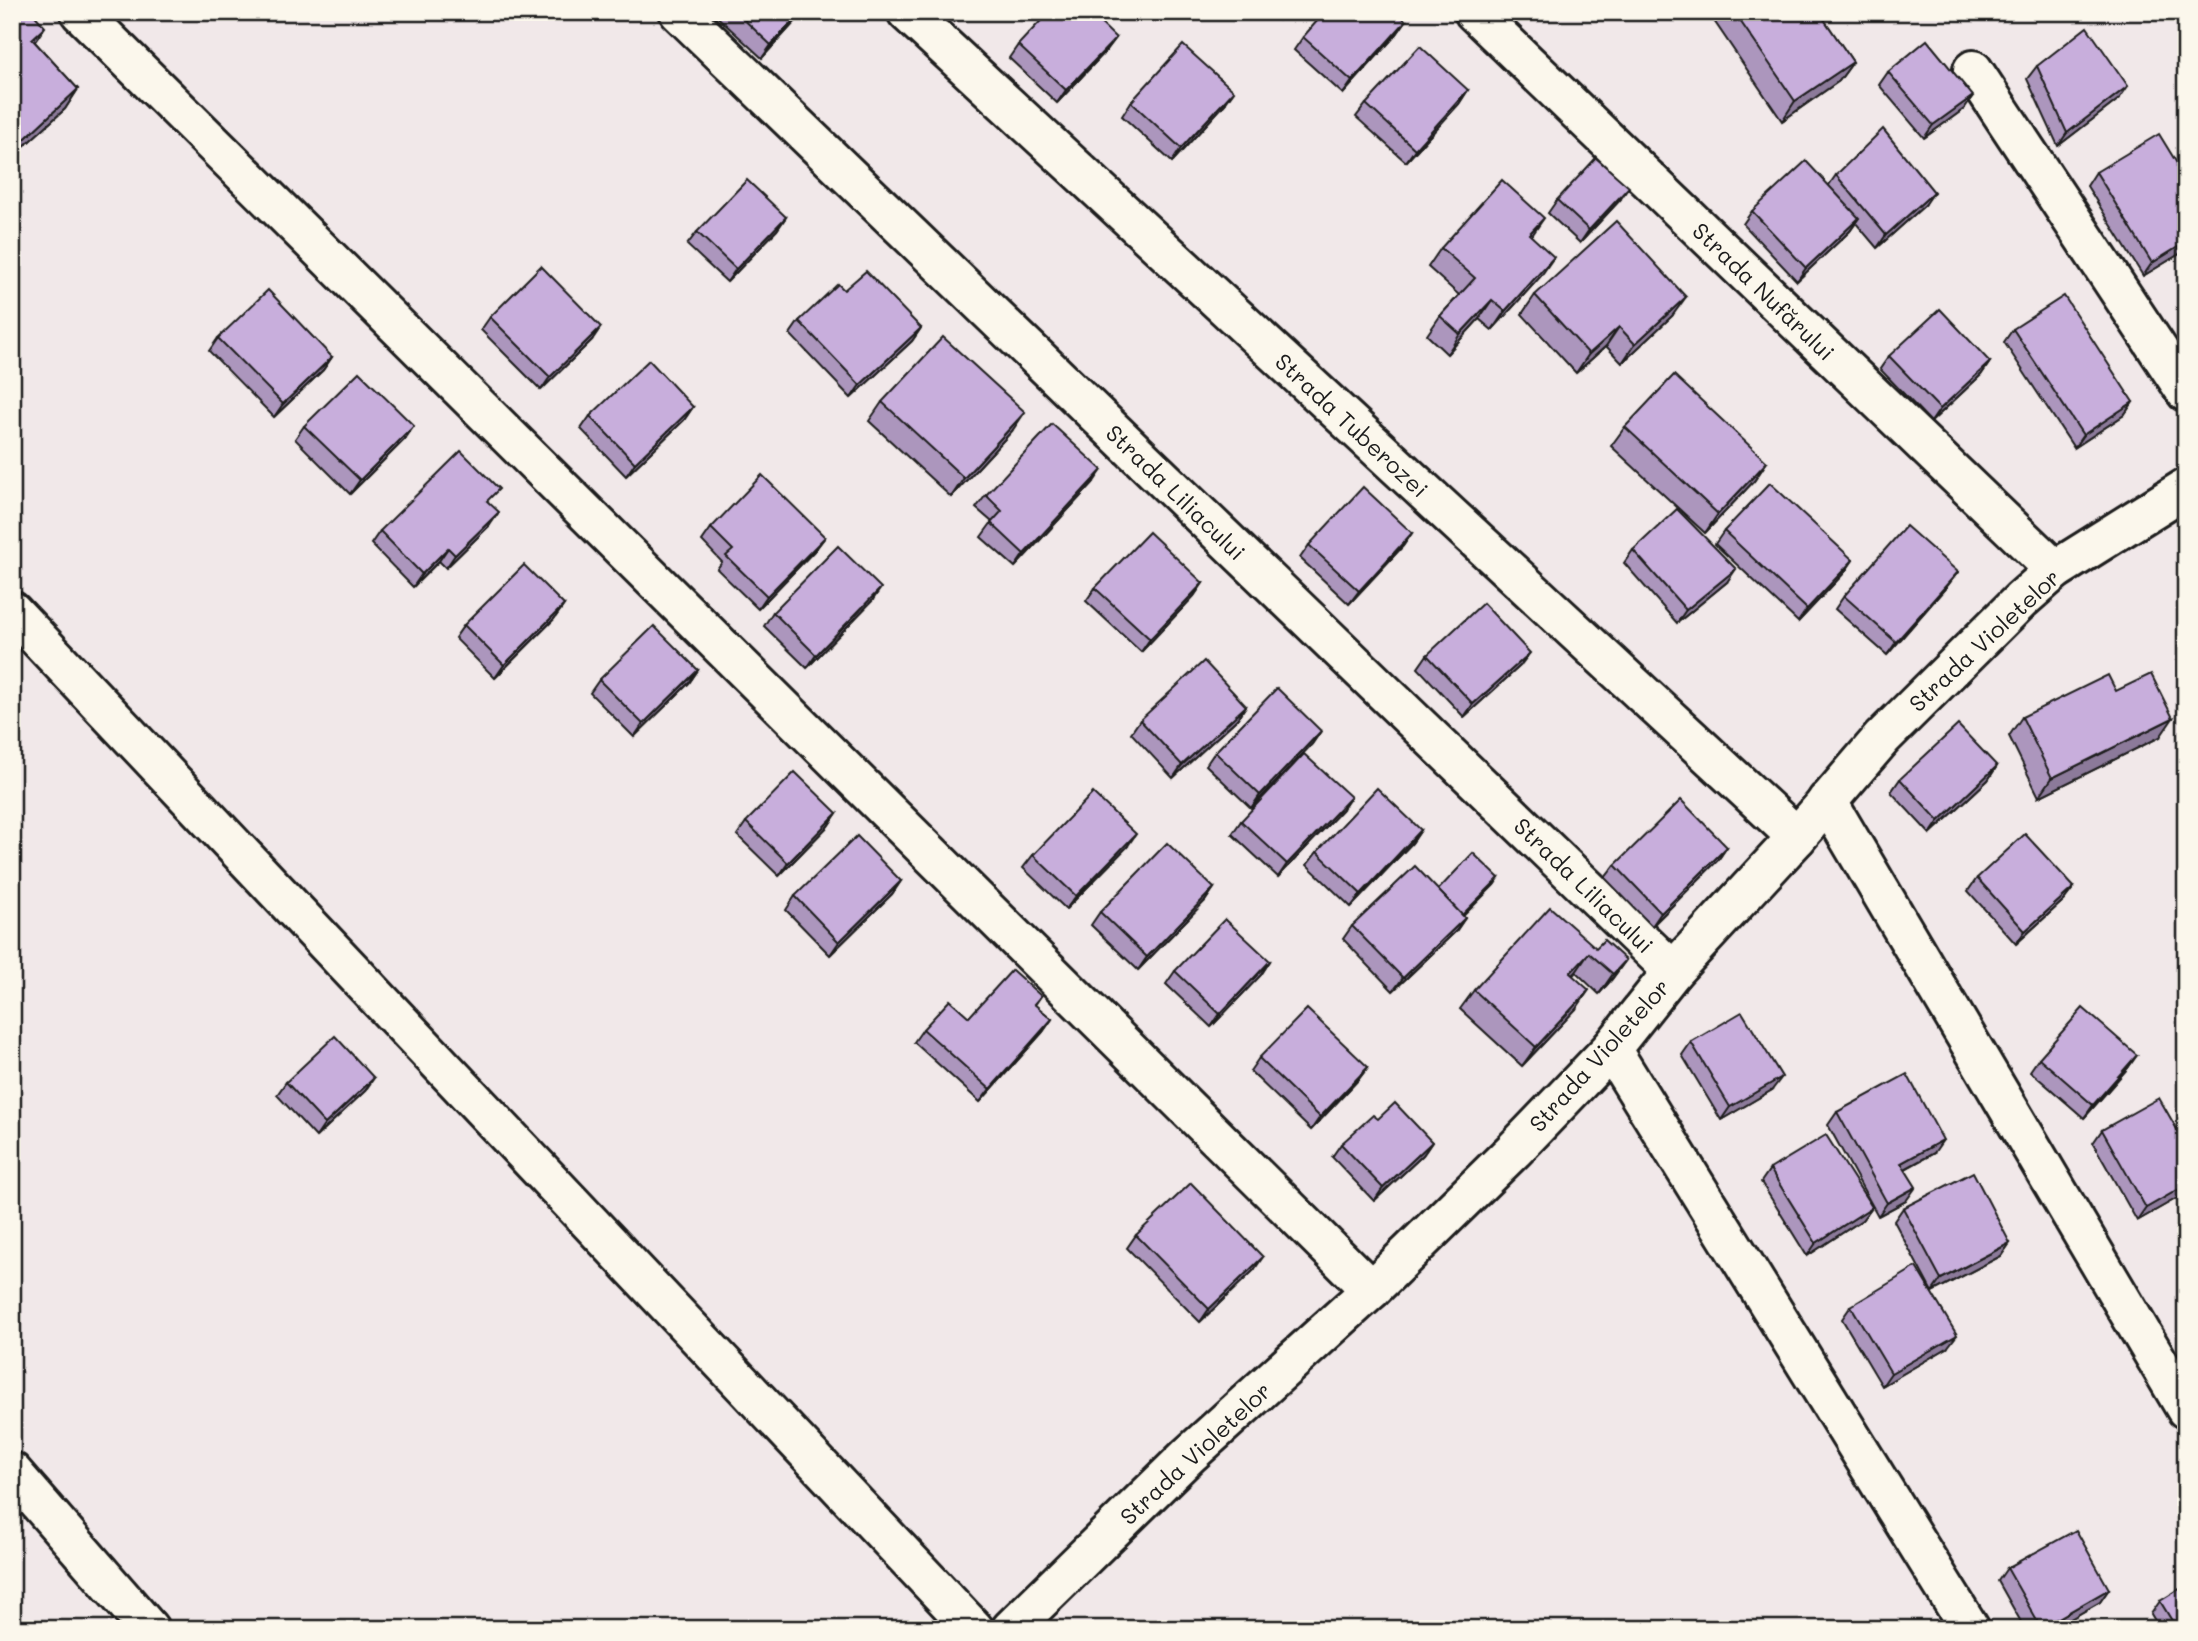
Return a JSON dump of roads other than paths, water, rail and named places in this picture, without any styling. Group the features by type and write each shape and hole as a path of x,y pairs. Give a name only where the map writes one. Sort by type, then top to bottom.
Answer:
{"street":[{"path":"80,12 1371,1290"},
{"name":"Strada Liliacului","path":"679,12 1673,971"},
{"name":"Strada Tuberozei","path":"907,12 1797,838"},
{"name":"Strada Nufărului","path":"1474,12 2055,570"},
{"path":"1973,70 2186,392"},
{"name":"Strada Violetelor","path":"1011,1629 1189,1455 1371,1290 1514,1150 1611,1049 1673,971 1797,838 1882,738 2021,600 2055,570 2186,488"},
{"path":"12,611 974,1629"},
{"path":"1827,801 2186,1409"},
{"path":"1611,1049 1970,1629"},
{"path":"12,1472 149,1629"}]}
